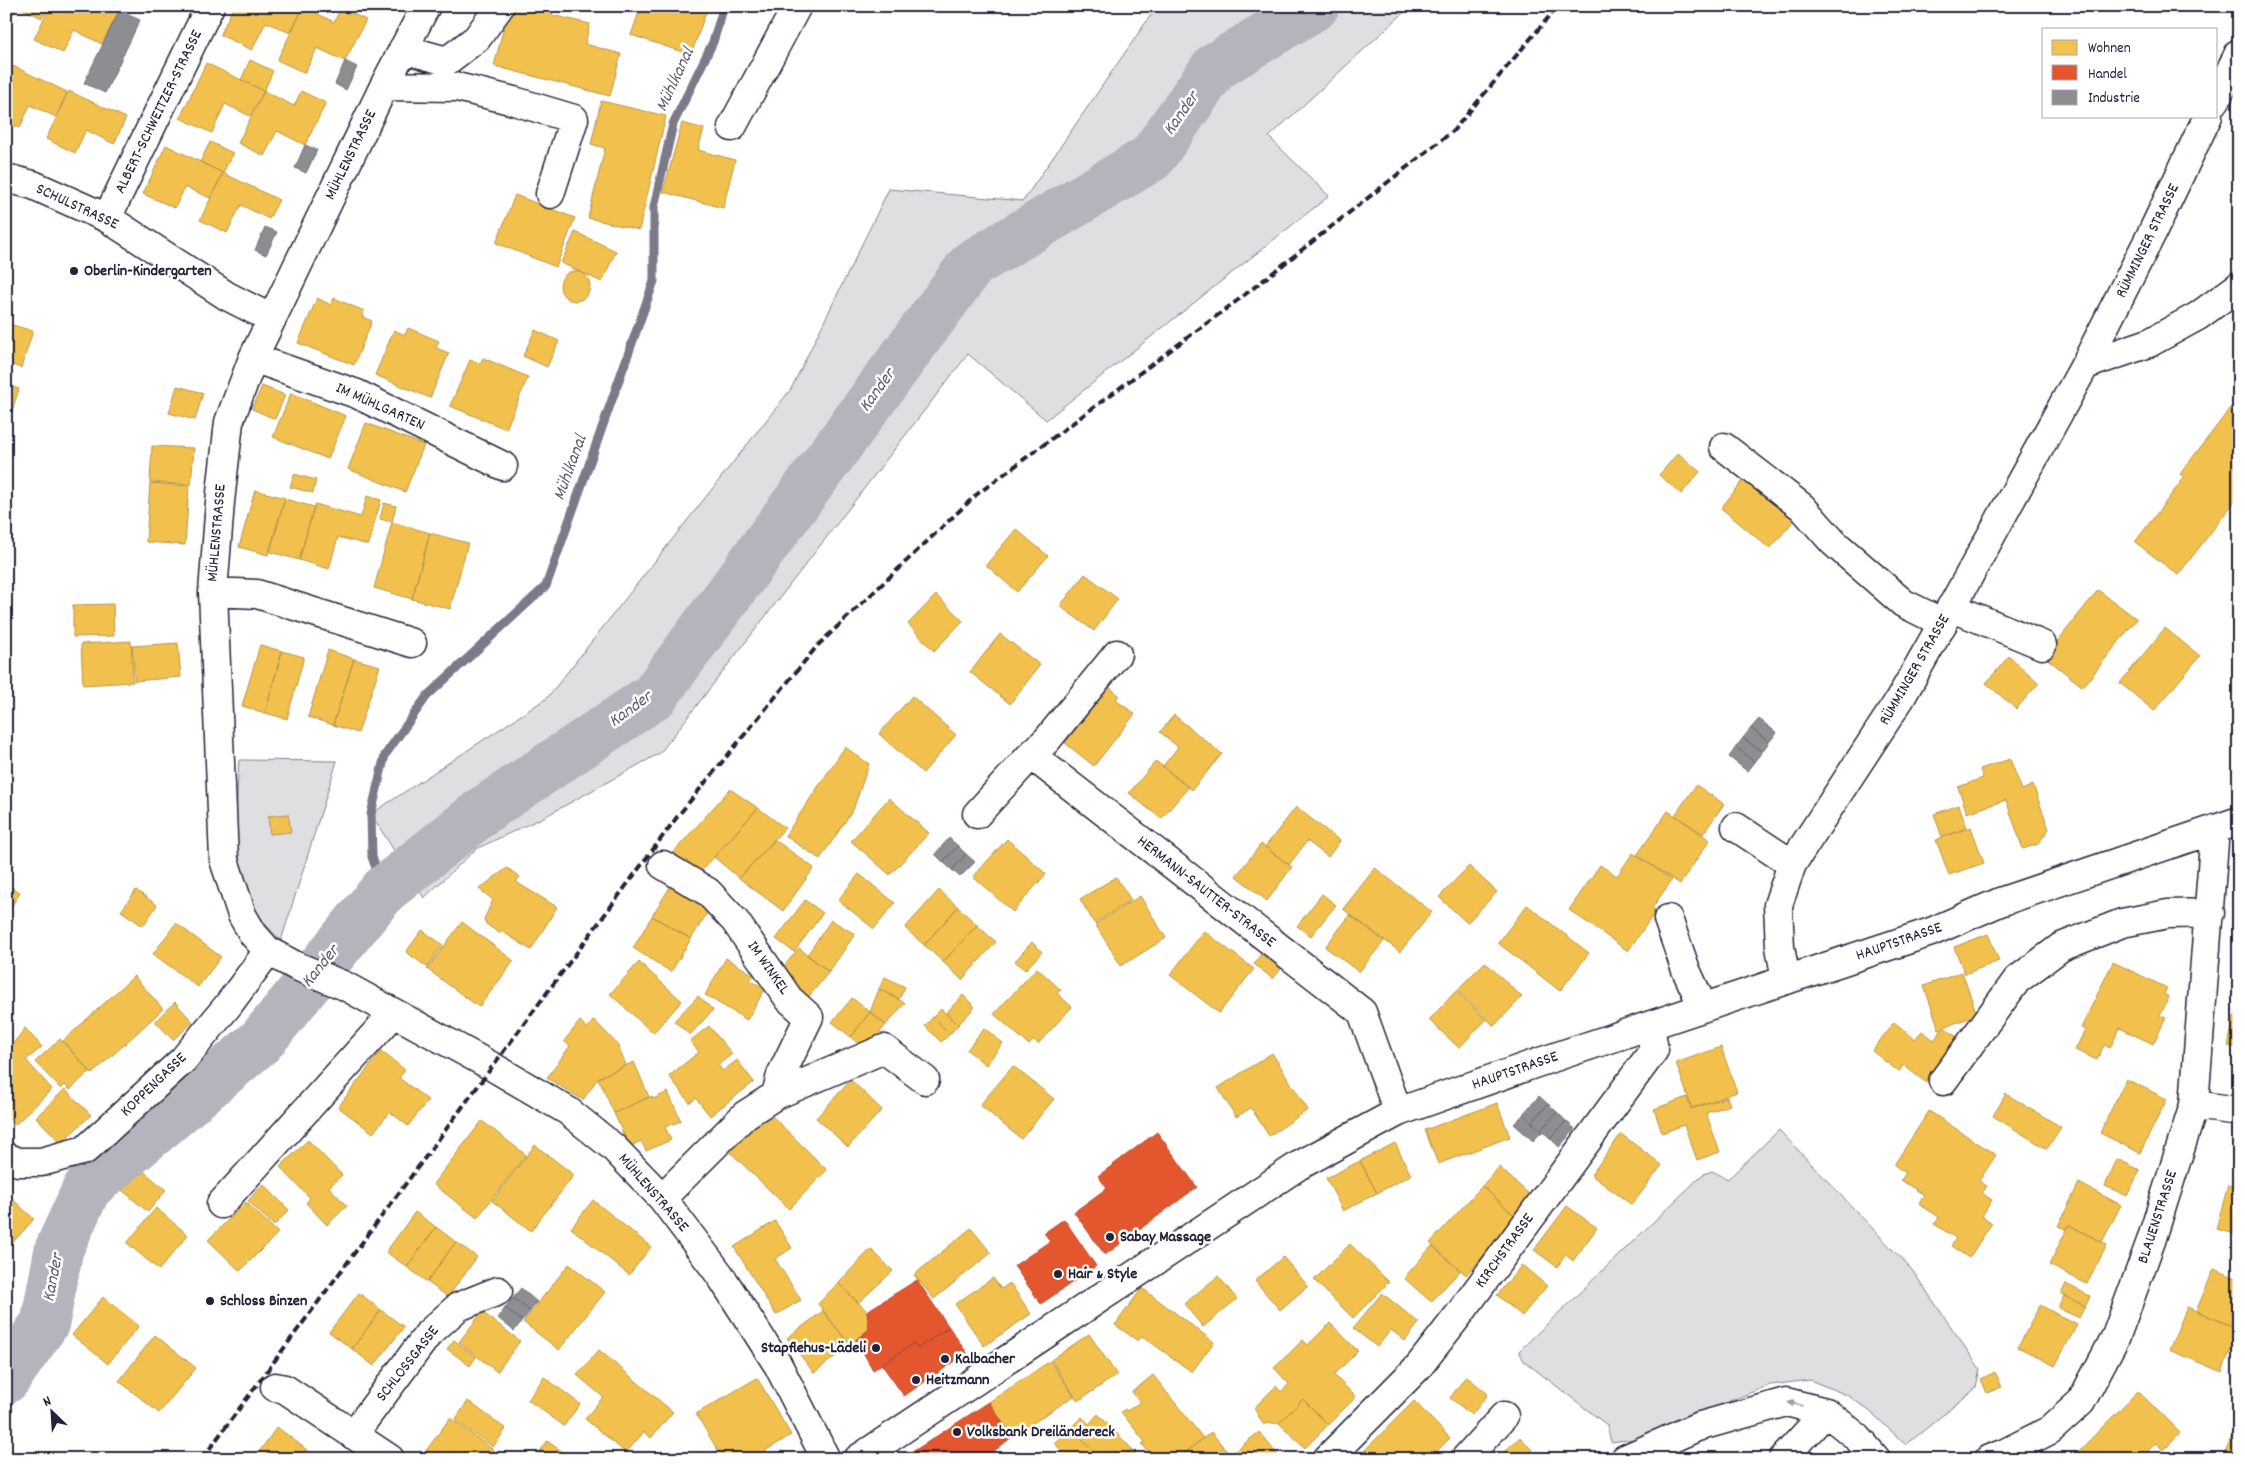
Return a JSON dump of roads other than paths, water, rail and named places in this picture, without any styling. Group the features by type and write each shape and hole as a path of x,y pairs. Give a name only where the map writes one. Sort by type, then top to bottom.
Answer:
{"street":[{"name":"ALBERT-SCHWEITZER-STRASSE","path":"107,218 210,6"},
{"name":"MÜHLENSTRASSE","path":"426,6 384,86 253,358 229,422 213,592 224,860 242,915 253,934 268,951 296,966 345,986 493,1067 568,1111 613,1147 662,1198 720,1275 778,1365 826,1459"},
{"path":"403,49 447,61 478,38 500,6"},
{"path":"732,127 797,6"},
{"path":"2218,96 2239,53"},
{"path":"384,86 457,87 514,101 574,119 550,194"},
{"name":"RÜMMINGER STRASSE","path":"1786,980 1780,947 1778,905 1792,864 1900,699 1947,615 2085,365 2152,233 2207,118"},
{"name":"SCHULSTRASSE","path":"6,178 33,186 107,218 228,296 272,319"},
{"path":"2085,365 2149,343 2198,316 2239,286"},
{"name":"IM MÜHLGARTEN","path":"253,358 357,394 503,466"},
{"path":"1724,447 1802,507 1833,542 1903,603 2042,645"},
{"path":"213,592 257,594 412,643"},
{"path":"977,814 1047,740 1117,654"},
{"name":"HERMANN-SAUTTER-STRASSE","path":"1031,755 1362,1012 1398,1112"},
{"name":"HAUPTSTRASSE","path":"858,1459 1298,1166 1398,1112 1534,1064 1931,932 2000,902 2227,825"},
{"name":"BLAUENSTRASSE","path":"1990,1459 2050,1430 2081,1402 2116,1336 2151,1241 2194,1105 2210,914 2227,825"},
{"path":"1736,827 1792,864"},
{"name":"IM WINKEL","path":"663,865 708,892 735,921 789,999 810,1017 781,1075 776,1095"},
{"path":"1944,1081 2017,980 2061,947 2122,923 2168,914 2210,914"},
{"path":"1668,919 1686,970 1703,1007"},
{"name":"KOPPENGASSE","path":"6,1157 18,1162 41,1162 85,1150 183,1060 229,1004 268,951"},
{"path":"222,1204 394,1013"},
{"name":"KIRCHSTRASSE","path":"1327,1459 1418,1366 1461,1312 1654,1050 1650,1026"},
{"path":"662,1198 746,1116 776,1095 884,1049 925,1080"},
{"path":"2194,1105 2239,1111"},
{"name":"SCHLOSSGASSE","path":"354,1435 429,1333 458,1307 498,1291"},
{"path":"275,1388 285,1389 390,1459"},
{"path":"1625,1459 1697,1427 1786,1402 1826,1412 1857,1437 1876,1459"},
{"path":"1783,1459 1826,1412"},
{"path":"1465,1459 1504,1416"}],"waterway":[{"name":"Mühlkanal","path":"384,890 372,857 371,814 385,755 427,696 546,586 654,281 654,207 673,124 713,42 724,6"},
{"name":"Kander","path":"6,1379 45,1323 59,1249 87,1188 261,1041 384,890 484,810 654,696 972,264 1151,158 1215,67 1315,6"}],"railway":[{"path":"202,1459 677,817 818,645 976,495 1238,300 1453,131 1558,6"}],"place":[{"name":"Oberlin-Kindergarten","path":"74,271"},
{"name":"Sabay Massage","path":"1110,1237"},
{"name":"Hair & Style","path":"1058,1274"},
{"name":"Schloss Binzen","path":"210,1301"},
{"name":"Stapflehus-Lädeli","path":"876,1348"},
{"name":"Kalbacher","path":"945,1359"},
{"name":"Heitzmann","path":"916,1380"},
{"name":"Volksbank Dreiländereck","path":"957,1432"}]}
